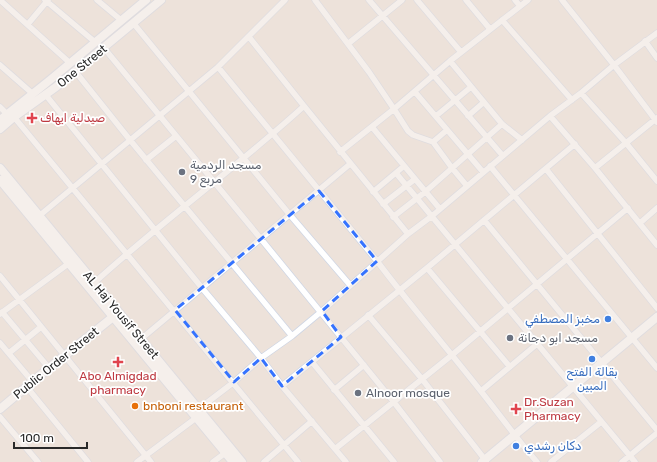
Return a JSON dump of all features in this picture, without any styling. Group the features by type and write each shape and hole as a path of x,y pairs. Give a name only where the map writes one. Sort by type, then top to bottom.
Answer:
{"street":[{"path":"0,0 70,63"},
{"path":"97,0 122,20"},
{"name":"One Street","path":"0,129 10,115 33,94 146,0"},
{"name":"One Street","path":"0,120 45,94 134,24 161,0"},
{"path":"39,216 218,67 285,0"},
{"path":"315,0 369,72 408,131 433,142 467,186"},
{"path":"369,0 503,156"},
{"path":"348,43 402,0"},
{"path":"417,0 461,52"},
{"path":"466,0 490,29"},
{"path":"515,0 520,6"},
{"path":"340,152 415,92 461,52 528,0"},
{"path":"562,0 656,119 596,168"},
{"path":"28,24 47,1 95,42"},
{"path":"502,20 572,100"},
{"path":"134,24 290,215 350,285"},
{"path":"136,462 262,358 322,311 408,234 432,216 550,116 657,33"},
{"path":"249,37 340,152 408,234"},
{"path":"645,41 657,58"},
{"path":"104,48 282,266 322,311 440,462"},
{"path":"450,61 502,124 522,140"},
{"path":"0,65 33,94"},
{"path":"218,67 377,261 481,391 514,436 537,462"},
{"path":"74,71 292,336"},
{"path":"436,116 472,87"},
{"path":"415,92 483,172"},
{"path":"581,93 626,143 657,181"},
{"path":"45,94 202,288 262,358 282,386 346,462"},
{"path":"468,116 484,102"},
{"path":"94,282 155,230 244,159 304,106"},
{"path":"0,107 10,115 175,310 298,462"},
{"path":"550,116 596,168 657,245"},
{"path":"393,217 425,192 502,124"},
{"path":"372,127 440,209"},
{"path":"433,142 447,130"},
{"path":"146,160 176,136"},
{"path":"282,386 427,268 575,144"},
{"path":"141,339 350,164"},
{"path":"373,192 404,166"},
{"path":"490,166 657,368"},
{"name":"AL Haj Yousif Street","path":"0,168 141,339 195,413"},
{"path":"546,169 657,308"},
{"path":"396,173 572,388 635,462"},
{"path":"383,204 415,179"},
{"name":"AL Haj Yousif Street","path":"0,180 68,264 195,413 228,451 242,462"},
{"path":"335,449 452,355 628,208"},
{"path":"640,223 657,208"},
{"path":"484,220 601,364 657,430"},
{"path":"49,368 1,313 18,299 68,264"},
{"path":"427,268 510,367"},
{"path":"0,276 151,462"},
{"path":"368,315 422,379 485,461 657,317"},
{"name":"Public Order Street","path":"0,409 113,317"},
{"path":"9,353 41,327"},
{"path":"0,343 9,353 29,384 88,462"},
{"path":"481,391 537,344"},
{"path":"312,362 394,462"},
{"path":"334,390 364,365"},
{"path":"0,417 38,462"},
{"path":"264,462 312,421"},
{"path":"551,462 601,422"},
{"path":"622,462 657,433"},
{"path":"213,462 228,451"},
{"name":"AL Haj Yousif Street","path":"228,451 233,462"}],"highlighted area":[{"path":"319,191 377,261 322,311 341,337 282,386 261,358 234,382 175,310"}],"place":[{"name":"صيدلية ايهاف","path":"32,118"},
{"name":"مسجد الردمية مربع 9","path":"182,172"},
{"name":"مخبز المصطفي","path":"608,319"},
{"name":"مسجد ابو دجانة","path":"510,338"},
{"name":"بقالة الفتح المبين","path":"592,359"},
{"name":"Abo Almigdad pharmacy","path":"118,362"},
{"name":"Alnoor mosque","path":"358,393"},
{"name":"bnboni restaurant","path":"135,406"},
{"name":"Dr.Suzan Pharmacy","path":"516,409"},
{"name":"دكان رشدي","path":"516,446"}]}
